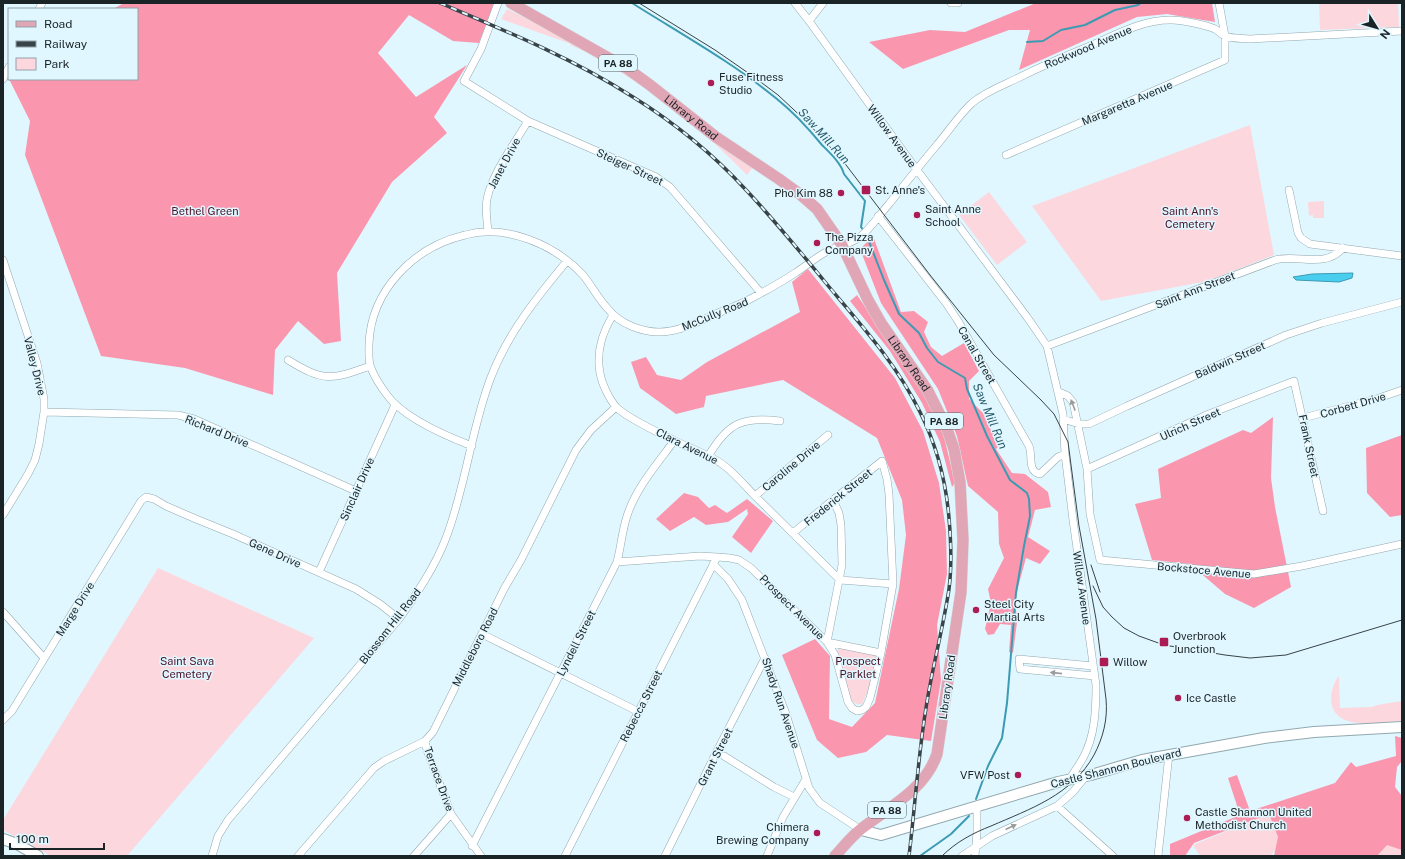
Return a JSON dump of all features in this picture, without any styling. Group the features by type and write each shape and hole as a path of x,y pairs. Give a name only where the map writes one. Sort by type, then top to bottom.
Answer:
{"main road":[{"name":"Library Road","path":"511,3 628,69 716,137 801,195 817,209 842,245 868,300 885,328 928,391 947,429 954,449 960,482 963,540 961,592 939,745 935,759 926,776 920,783 906,796 849,840 835,856"}],"street":[{"name":"Steiger Street","path":"498,3 482,49 464,81 528,121 664,182 673,190 761,293"},
{"name":"Willow Avenue","path":"795,3 1047,346 1059,392 1063,419 1065,454 1081,586 1095,676 1096,699 1093,728 1083,758 1070,779"},
{"path":"809,21 823,3"},
{"path":"951,3 958,3"},
{"path":"1219,3 1225,36"},
{"name":"Rockwood Avenue","path":"842,245 859,239 957,120 973,103 988,92 1129,29 1152,22 1171,20 1215,29 1225,36 1250,39 1402,31"},
{"name":"Margaretta Avenue","path":"1006,154 1225,60 1225,36"},
{"path":"3,79 8,69"},
{"name":"Janet Drive","path":"488,231 486,208 490,188 497,173 528,121"},
{"path":"1289,190 1296,225 1301,238 1310,244 1315,246 1343,248 1402,256"},
{"name":"Canal Street","path":"878,216 958,321 1029,446 1031,452 1031,467 1033,471 1040,474 1058,457 1065,454"},
{"name":"McCully Road","path":"472,446 416,419 395,405 388,397 370,366 369,333 372,319 388,287 416,256 448,239 488,231 501,232 532,240 548,248 567,261 586,280 613,315 627,324 658,332 673,330 689,325 750,300 795,273 813,259 832,248 842,245"},
{"name":"Saint Ann Street","path":"1047,346 1275,260 1289,258 1315,260 1326,259 1339,253 1343,248"},
{"name":"Valley Drive","path":"3,260 37,363 44,399 44,412 35,460 3,515"},
{"name":"Blossom Hill Road","path":"212,856 221,831 242,801 399,619 420,589 446,539 484,398 502,352 529,308 567,261"},
{"name":"Baldwin Street","path":"1063,419 1078,424 1089,424 1286,335 1322,323 1402,302"},
{"name":"Clara Avenue","path":"613,315 601,339 599,366 601,378 616,406 630,417 674,441 709,455 727,467 840,580"},
{"path":"288,360 309,372 324,377 336,376 370,366"},
{"name":"Frank Street","path":"1294,381 1324,511"},
{"name":"Ulrich Street","path":"1087,469 1209,414 1294,381"},
{"name":"Corbett Drive","path":"1303,418 1376,399 1402,390"},
{"name":"Willow Avenue","path":"1059,392 1068,396 1074,402 1087,469 1090,514 1100,560"},
{"name":"Sinclair Drive","path":"319,572 395,405"},
{"name":"Middleboro Road","path":"426,741 433,732 504,589 527,549 576,450 591,430 616,406"},
{"name":"Richard Drive","path":"44,412 178,415 194,419 356,491"},
{"path":"709,455 723,433 733,426 753,419 780,421"},
{"name":"Caroline Drive","path":"755,496 828,435"},
{"name":"Lyndell Street","path":"472,846 617,562 627,517 632,503 639,490 674,441"},
{"name":"Prospect Avenue","path":"617,562 700,556 739,560 751,568 827,642 835,655 848,702 852,708 857,711 862,710 866,707 870,698 881,653 893,584 889,494 882,461"},
{"name":"Frederick Street","path":"793,533 882,461"},
{"name":"Gene Drive","path":"146,497 154,499 166,506 227,531 319,572 368,596 399,619"},
{"name":"Marge Drive","path":"3,720 12,711 141,501 146,497"},
{"path":"833,500 839,512 841,525 842,565 827,642 881,653"},
{"name":"Bockstoce Avenue","path":"1100,560 1254,574 1302,566 1402,544"},
{"name":"Rebecca Street","path":"565,856 717,557"},
{"name":"Shady Run Avenue","path":"713,564 728,579 742,600 786,714 809,788 820,803 861,830"},
{"path":"840,580 893,584"},
{"path":"3,612 44,658"},
{"path":"482,634 638,712"},
{"name":"Grant Street","path":"665,856 765,658"},
{"path":"1093,666 1019,659 1020,669 1095,676"},
{"name":"Castle Shannon Boulevard","path":"861,830 880,835 1070,779 1169,754 1276,736 1402,726"},
{"path":"298,856 374,768 384,761 426,741"},
{"name":"Terrace Drive","path":"426,741 427,750 451,814 472,846 481,856"},
{"path":"1158,856 1169,754"},
{"path":"724,756 794,797"},
{"path":"962,856 976,845 992,836 1057,806 1073,792 1086,776"},
{"path":"767,856 783,817 806,779"},
{"path":"976,856 977,806"},
{"path":"1057,806 1113,856"},
{"path":"414,856 451,814"},
{"path":"3,839 17,844 38,856"}],"green space":[{"name":"Bethel Green","path":"124,3 494,3 479,43 453,41 409,15 378,53 416,97 467,65 434,117 447,133 392,182 337,273 341,341 324,344 298,321 275,350 273,395 185,368 101,356 25,155 30,121 10,80 138,80 138,8 115,8"},
{"path":"1036,3 1212,3 1215,22 1167,14 1137,17 1019,70 1030,30 1009,30 903,69 869,42 930,30 965,32"},
{"path":"1319,3 1398,3 1399,27 1320,30"},
{"path":"507,9 580,45 641,82 753,167 747,175 684,117 614,68 570,45 571,44 501,19"},
{"name":"Saint Ann's Cemetery","path":"1250,125 1274,255 1208,281 1101,301 1032,206"},
{"path":"989,192 1027,242 997,265 959,215"},
{"path":"1324,201 1324,218 1313,218 1313,215 1309,216 1308,202"},
{"path":"873,236 901,312 914,311 928,322 924,332 931,347 942,356 964,343 979,371 969,381 969,399 990,420 990,429 999,433 1004,441 996,449 1012,473 1025,474 1048,492 1051,507 1035,510 1028,537 1050,551 1040,564 1026,558 1013,605 1018,615 1013,653 1009,652 1011,625 1000,624 994,634 988,635 985,629 991,603 988,589 1004,558 999,544 998,512 968,486 957,436 938,389 881,303 860,249"},
{"path":"808,269 895,378 923,431 939,483 946,531 947,574 937,625 941,680 931,741 887,735 866,752 838,758 817,740 782,655 815,639 830,656 829,719 852,727 875,703 899,589 906,535 902,500 877,438 783,380 706,396 704,407 676,414 640,388 631,362 646,357 657,375 681,380 707,362 800,312 792,282"},
{"path":"857,295 919,386 942,428 955,483 952,487 940,442 922,403 890,351 850,301"},
{"path":"1273,417 1271,478 1275,507 1291,587 1254,608 1225,594 1190,564 1152,560 1135,504 1161,498 1158,469 1243,430 1251,433"},
{"path":"1402,435 1402,515 1390,517 1367,493 1366,448"},
{"path":"684,493 698,497 709,508 715,505 727,513 747,499 773,521 751,553 732,537 748,514 747,509 728,522 706,525 694,517 670,531 656,519"},
{"name":"Saint Sava Cemetery","path":"158,568 314,638 127,856 51,856 3,830 3,820"},
{"name":"Prospect Parklet","path":"840,648 877,655 870,686 862,704 855,703 850,698 836,652"},
{"path":"1339,676 1340,708 1372,707 1402,701 1402,721 1359,723 1348,721 1339,717 1333,710 1331,699 1333,687"},
{"path":"1395,736 1402,738 1402,761 1397,767 1395,787 1402,796 1402,850 1387,845 1377,856 1274,856 1278,837 1269,814 1194,843 1185,856 1170,856 1170,844 1240,815 1228,778 1237,775 1250,811 1335,783 1351,762 1356,767 1396,756"},
{"path":"1268,814 1279,829 1281,844 1270,856 1200,856 1193,845"},
{"path":"1402,839 1402,856 1368,856 1372,850"}],"water":[{"path":"1353,273 1352,278 1339,282 1296,280 1293,277 1312,274"}],"waterway":[{"name":"Saw Mill Run","path":"632,3 742,73 777,99 795,115 835,158 844,174 865,201 861,227 864,231"},
{"path":"1027,42 1043,41 1061,30 1085,25 1115,10 1141,3"},
{"name":"Saw Mill Run","path":"866,234 899,314 919,333 927,348 938,362 965,378 967,389 987,436 1010,480 1027,493 1029,499 1030,516 1016,593 1007,703 1002,738 988,766 976,799"},
{"name":"Saw Mill Run","path":"920,856 951,834 969,816"}],"tram line":[{"path":"639,3 715,50 754,77 778,95 808,123 843,161 930,275 994,355 1054,414 1068,442 1079,526 1096,619 1106,699 1106,714 1100,742 1085,769 1062,791 1035,807 971,835 953,846 942,856"},
{"path":"1091,565 1100,592"},
{"path":"1093,586 1103,607 1112,617 1124,628 1139,636 1164,645 1250,658 1286,655 1402,620"}],"railway":[{"path":"440,3 538,46 610,83 649,107 708,152 758,203 855,317 890,362 911,395 926,424 943,477 948,504 951,562 947,604 928,693 923,726 909,856"}],"place":[{"name":"Fuse Fitness Studio","path":"711,83"},
{"name":"St. Anne's","path":"866,190"},
{"name":"Pho Kim 88","path":"841,193"},
{"name":"Saint Anne School","path":"917,215"},
{"name":"The Pizza Company","path":"817,243"},
{"name":"Steel City Martial Arts","path":"976,610"},
{"name":"Overbrook Junction","path":"1164,642"},
{"name":"Willow","path":"1104,662"},
{"name":"Ice Castle","path":"1178,698"},
{"name":"VFW Post","path":"1018,775"},
{"name":"Castle Shannon United Methodist Church","path":"1187,818"},
{"name":"Chimera Brewing Company","path":"817,833"}]}
